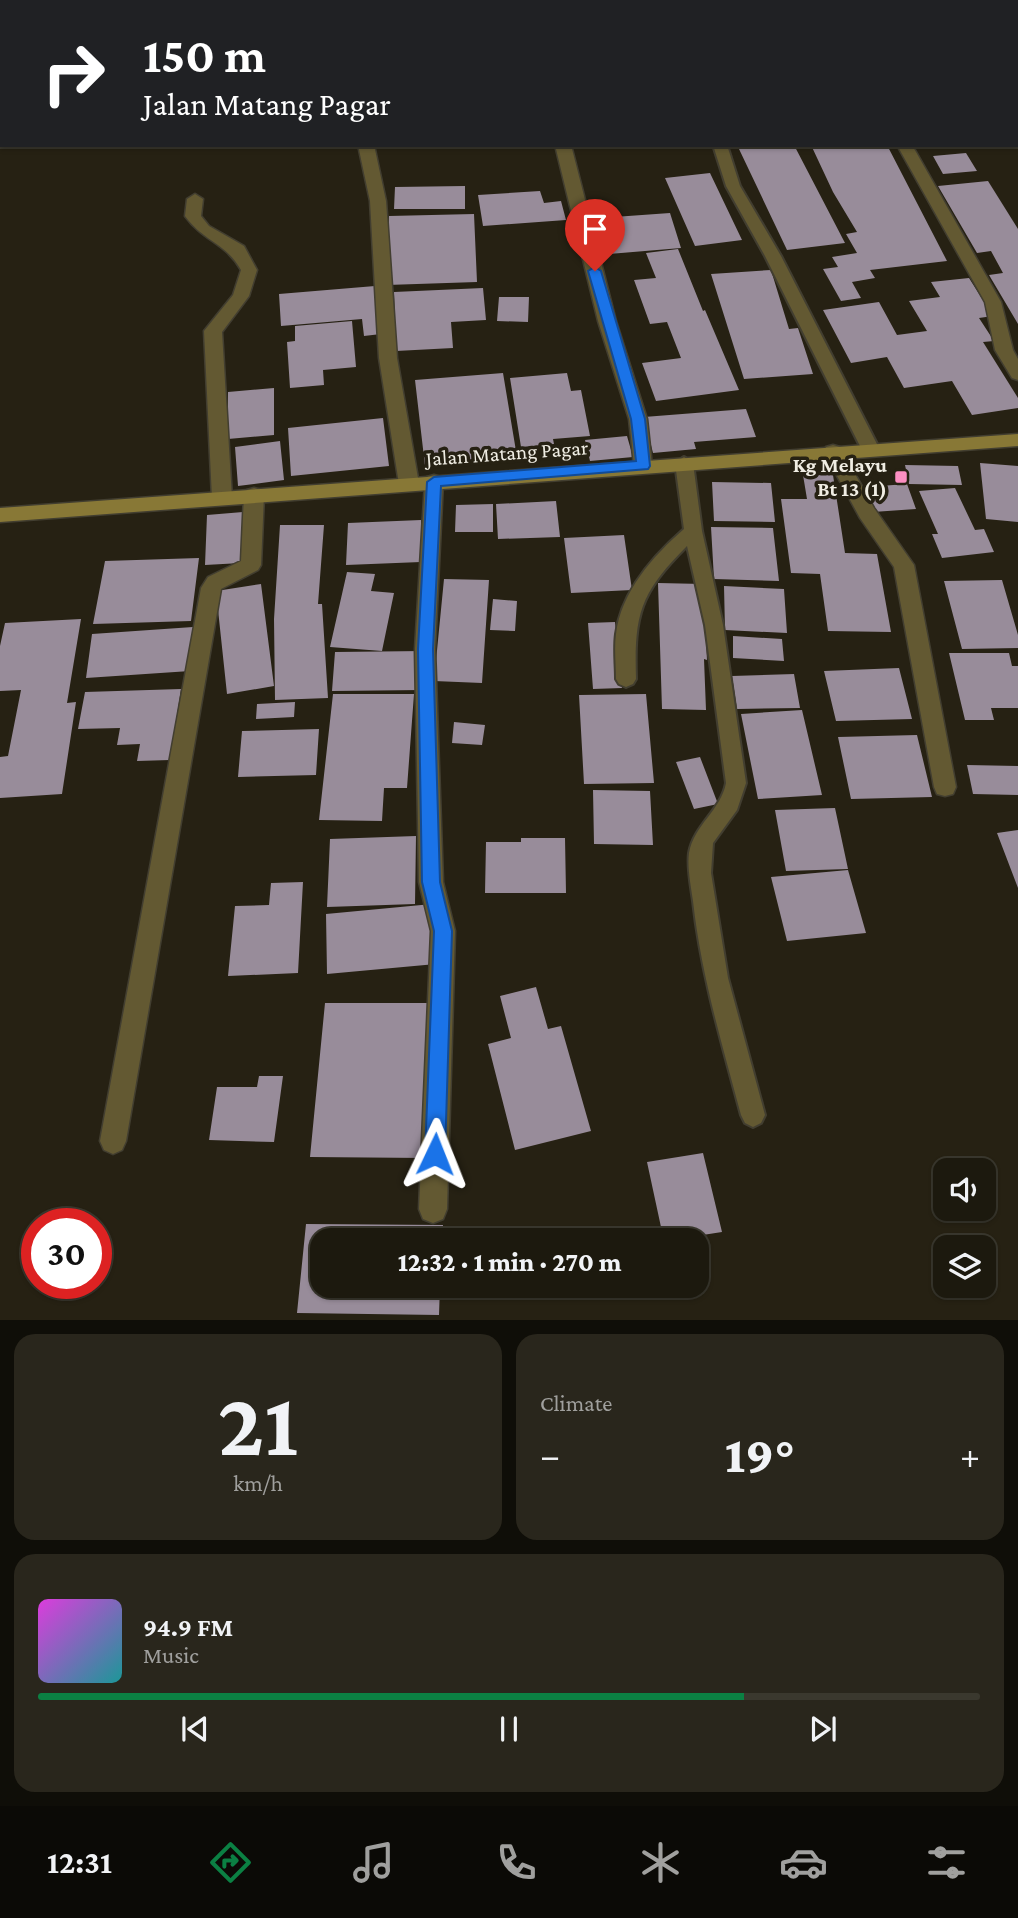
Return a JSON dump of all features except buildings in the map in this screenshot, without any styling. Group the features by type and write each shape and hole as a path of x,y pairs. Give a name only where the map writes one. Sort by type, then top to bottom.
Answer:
{"main road":[{"name":"Jalan Matang Pagar","path":"0,515 1018,440"}],"street":[{"path":"366,147 378,201 388,358 409,484"},
{"path":"564,147 607,321 638,419 643,466"},
{"path":"905,147 993,302 1004,350 1018,374"},
{"path":"195,199 193,216 204,229 238,250 249,270 241,296 213,331 222,498"},
{"path":"833,452 867,513 904,565 945,787"},
{"path":"433,1209 443,931 431,882 425,649 434,482"},
{"path":"113,1141 211,588 215,582 251,565 254,495"}],"lane":[{"path":"721,147 733,186 773,256 871,450"},
{"path":"684,463 693,531 714,625 737,783 736,797 706,834 700,852 706,927 753,1115"},
{"path":"626,679 626,630 646,579 667,553 693,531"}],"place":[{"name":"Kg Melayu Bt 13 (1)","path":"901,477"}],"route":[{"path":"435,1154 443,931 431,882 425,649 434,482 643,466 638,419 607,321 595,271"}]}
